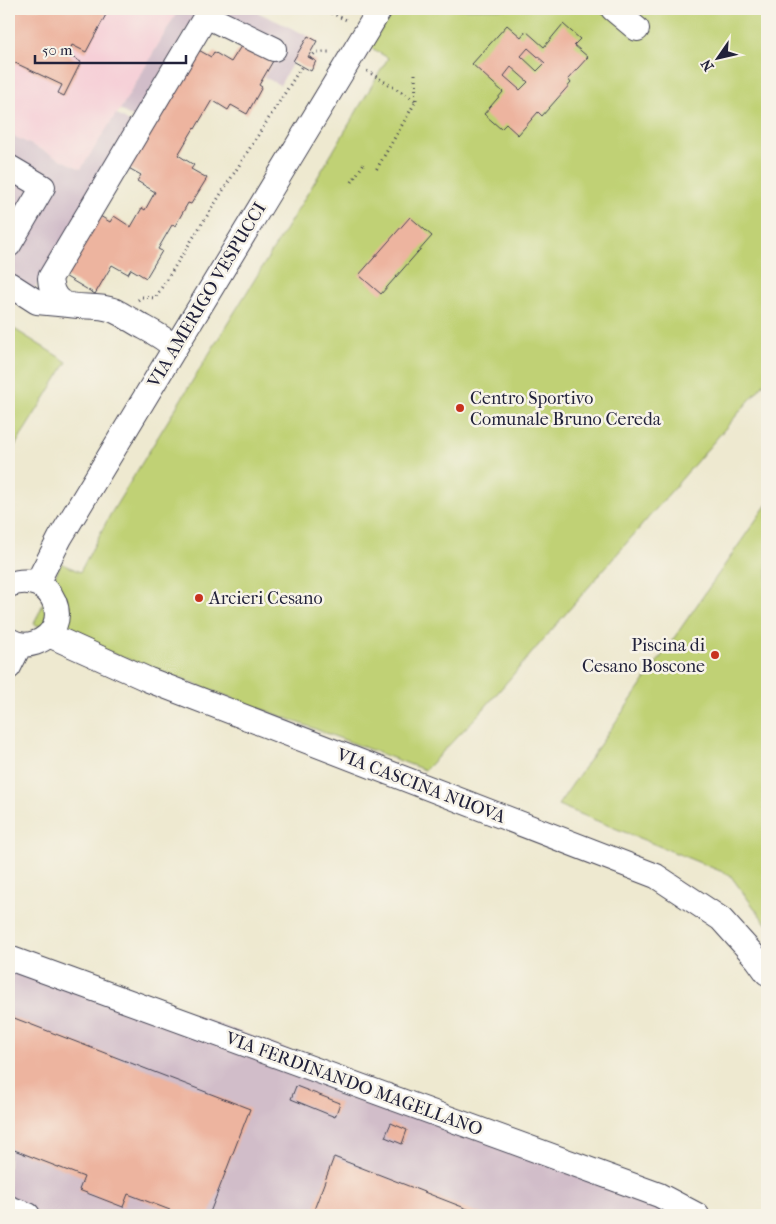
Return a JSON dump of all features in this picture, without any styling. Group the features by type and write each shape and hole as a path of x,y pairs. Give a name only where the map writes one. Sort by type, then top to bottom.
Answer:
{"street":[{"name":"VIA AMERIGO VESPUCCI","path":"37,583 60,538 380,9"},
{"path":"613,9 637,29"},
{"path":"69,305 58,300 51,291 50,278 206,16 274,50"},
{"path":"9,167 43,187 9,245"},
{"path":"9,284 37,302 94,308 103,307 115,310 165,339 175,348"},
{"path":"9,586 17,582 37,583 52,596 56,606 57,617 54,627 40,642 30,645 14,643 9,667"},
{"name":"VIA CASCINA NUOVA","path":"48,635 158,683 656,876 721,919 767,973"},
{"name":"VIA FERDINANDO MAGELLANO","path":"9,958 659,1195 697,1215"},
{"path":"9,1208 28,1215"}],"path":[{"path":"322,9 354,24"},
{"path":"349,60 416,101"},
{"path":"115,310 133,304 142,297 155,298 302,66"},
{"path":"376,170 416,101 414,74"},
{"path":"352,182 364,163"}],"shaded area":[{"path":"9,9 179,9 120,110 81,169 9,134"},
{"path":"179,9 199,9 134,118 120,110"},
{"path":"212,9 251,9 308,36 280,85 264,77 284,43"},
{"path":"116,114 131,123 33,292 9,277 9,263 53,184 9,156 9,134 81,169"},
{"path":"9,176 31,189 9,226"},
{"path":"9,946 679,1195 712,1215 9,1215"}],"green space":[{"name":"Centro Sportivo Comunale Bruno Cereda","path":"394,9 767,9 767,380 481,712 425,770 34,624 61,563 80,572 110,515 325,165 388,58 370,47"},
{"path":"11,327 67,362 11,452 9,451 9,330"},
{"name":"Piscina di Cesano Boscone","path":"767,504 767,925 730,875 558,805"}],"building":[{"path":"9,9 109,9 86,52 72,45 68,55 81,62 64,96 58,93 62,85 9,60"},
{"path":"563,24 580,39 574,45 588,57 568,79 571,83 542,116 538,112 518,135 506,124 501,129 484,114 503,92 472,64 507,25 521,37 526,31 544,47","holes":["528,48 545,63 537,71 521,56","511,67 528,82 520,90 504,76"]},
{"path":"308,36 317,41 308,57 316,61 311,71 293,61"},
{"path":"243,43 273,61 259,85 262,87 247,114 231,105 228,110 212,100 178,155 194,165 191,169 207,178 191,204 188,203 175,226 172,225 158,249 162,251 146,278 131,269 128,274 112,265 95,294 63,275 95,213 110,222 114,216 131,227 142,208 145,210 155,192 137,181 141,175 125,166 163,108 165,109 181,81 195,48 211,57 214,52 231,62"},
{"path":"410,217 432,236 381,294 359,275"},
{"path":"9,1016 250,1109 209,1215 183,1215 128,1194 123,1207 79,1190 84,1177 9,1148"},
{"path":"296,1086 340,1103 335,1117 291,1099"},
{"path":"391,1123 407,1130 402,1144 385,1137"},
{"path":"334,1157 483,1215 312,1215"}],"place":[{"name":"Centro Sportivo Comunale Bruno Cereda","path":"460,408"},
{"name":"Arcieri Cesano","path":"199,598"},
{"name":"Piscina di Cesano Boscone","path":"715,655"}]}
